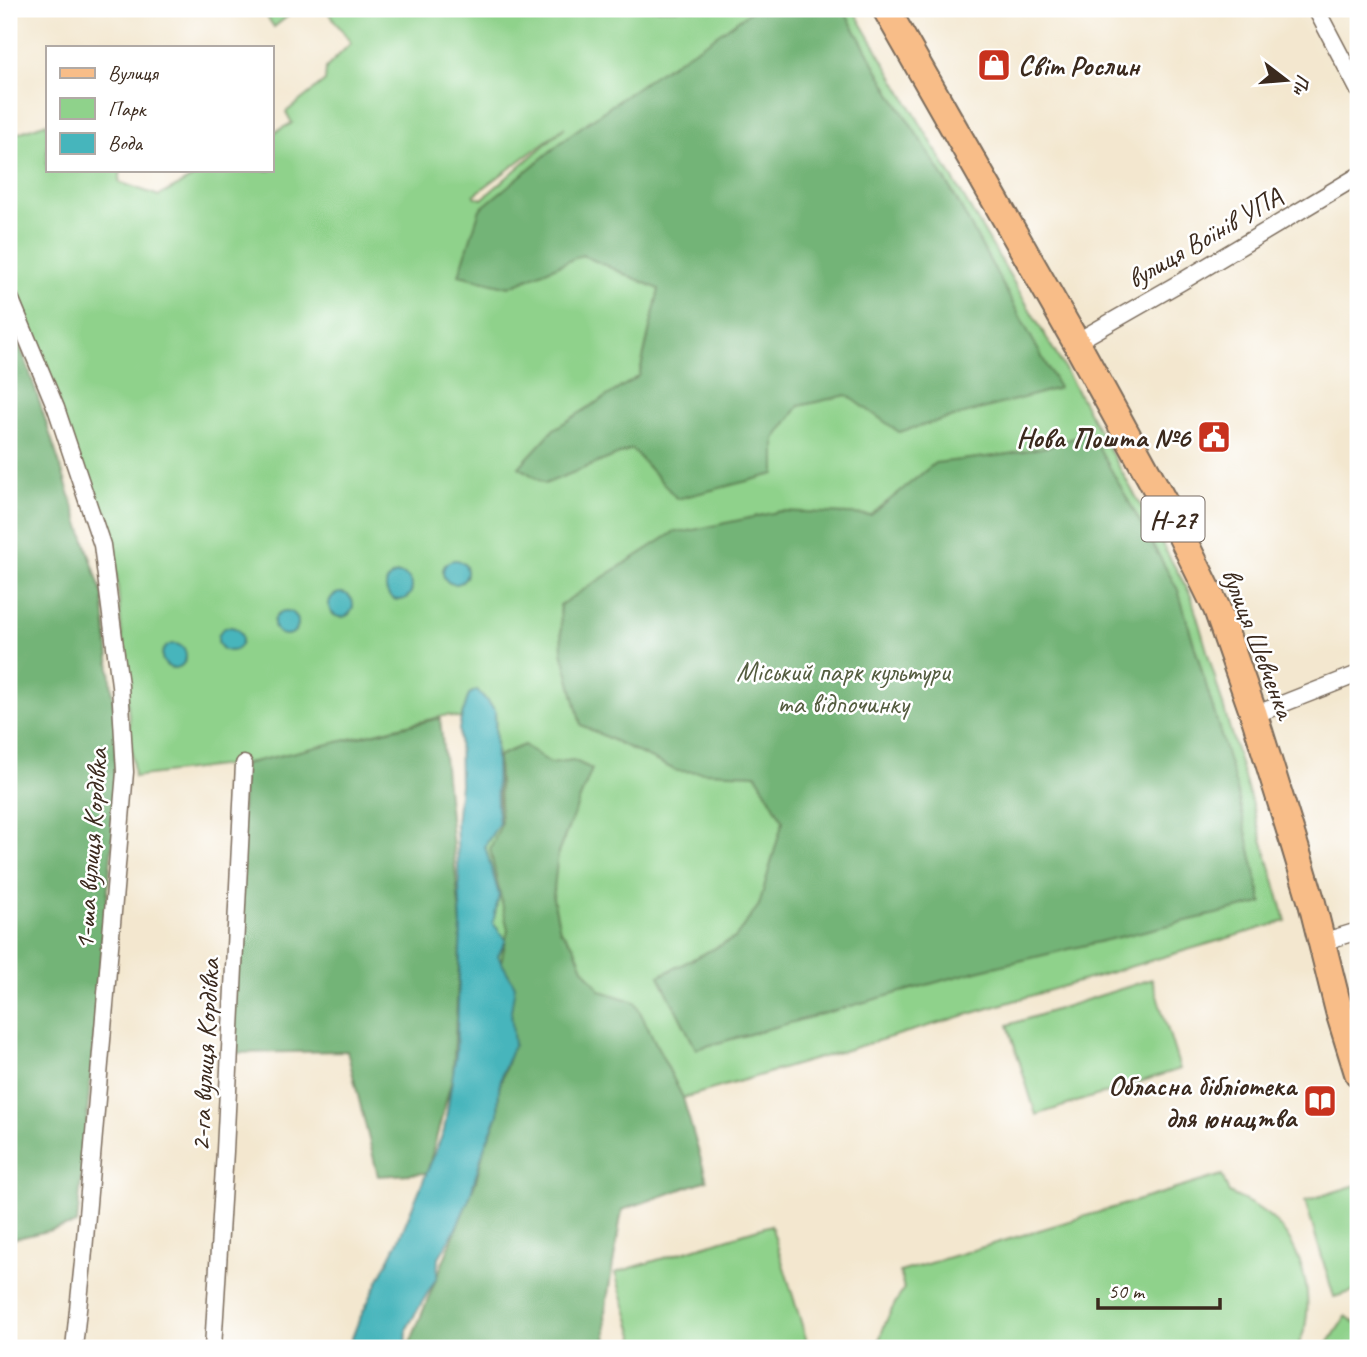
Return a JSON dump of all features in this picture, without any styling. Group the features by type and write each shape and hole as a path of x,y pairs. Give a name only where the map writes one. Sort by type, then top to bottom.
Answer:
{"main road":[{"name":"вулиця Шевченка","path":"886,9 1076,342 1174,520 1217,609 1254,715 1309,895 1358,1073"}],"street":[{"path":"1316,9 1358,89"},
{"name":"вулиця Воїнів УПА","path":"1076,342 1358,176"},
{"name":"1-ша вулиця Кордівка","path":"9,295 56,408 102,545 120,685 125,772 74,1348"},
{"path":"1254,715 1358,674"},
{"name":"2-га вулиця Кордівка","path":"213,1348 244,764"},
{"path":"1322,942 1358,931"}],"green space":[{"path":"262,9 297,9 274,27"},
{"name":"Міський парк культури та відпочинку","path":"326,9 853,9 1063,366 1191,596 1286,921 683,1098 635,1002 501,962 498,956 506,940 493,923 499,895 485,846 499,823 495,710 477,690 469,695 461,719 447,715 267,760 134,777 114,545 9,290 9,136 46,123 46,172 121,172 119,182 159,196 203,172 273,172 273,133 292,123 286,112 325,81 326,68 351,43","holes":["565,127 482,199 474,195"]},
{"path":"754,9 843,9 892,95 948,184 1059,388 899,432 847,395 799,406 775,439 775,474 677,499 632,449 545,484 519,467 554,429 639,376 659,289 582,255 509,287 459,275 480,209 570,135"},
{"path":"9,324 26,361 103,596 116,731 113,834 77,1224 9,1240"},
{"path":"1090,432 1178,590 1236,786 1262,903 977,971 696,1049 659,976 735,938 759,905 783,821 756,774 677,771 581,725 562,651 560,605 674,532 781,511 871,515 935,463 1051,446"},
{"path":"440,718 461,926 453,1075 427,1173 378,1176 347,1051 230,1053 244,764"},
{"path":"524,745 550,763 573,760 592,769 558,853 553,898 560,930 574,946 583,968 601,991 635,1002 683,1098 707,1180 622,1210 605,1312 607,1348 408,1348 476,1181 484,1148 498,1115 499,1088 512,1048 511,1012 514,986 501,962 508,930 490,849 501,824 498,756"},
{"path":"1152,979 1180,1069 1036,1115 1008,1025"},
{"path":"1222,1175 1229,1193 1272,1218 1283,1231 1300,1261 1307,1294 1307,1311 1305,1328 1297,1348 877,1348 888,1317 904,1289 900,1272"},
{"path":"1356,1185 1358,1290 1334,1297 1305,1201"},
{"path":"771,1225 809,1348 638,1348 615,1273"},
{"path":"1346,1316 1358,1325 1358,1348 1325,1348"}],"water":[{"path":"450,560 460,560 467,567 467,577 460,584 450,584 443,577 443,567"},
{"path":"399,574 408,578 412,587 408,596 399,600 390,596 386,587 390,578"},
{"path":"336,593 346,593 353,600 353,610 346,617 336,617 329,610 329,600"},
{"path":"281,611 291,611 298,618 298,628 291,635 281,635 274,628 274,618"},
{"path":"225,627 235,627 242,634 242,644 235,651 225,651 218,644 218,634"},
{"path":"174,644 183,647 186,656 183,665 174,668 165,665 162,656 165,647"},
{"path":"477,690 495,710 499,823 485,846 499,895 493,923 506,940 498,956 515,986 511,1011 514,1045 499,1088 498,1115 484,1148 469,1199 438,1259 437,1277 407,1328 406,1348 348,1348 399,1239 444,1131 456,1054 461,926 456,824 460,784 459,729 469,694"}],"place":[{"name":"Світ Рослин","path":"994,65"},
{"name":"Нова Пошта №6","path":"1214,437"},
{"name":"Обласна бібліотека для юнацтва","path":"1320,1101"}]}
